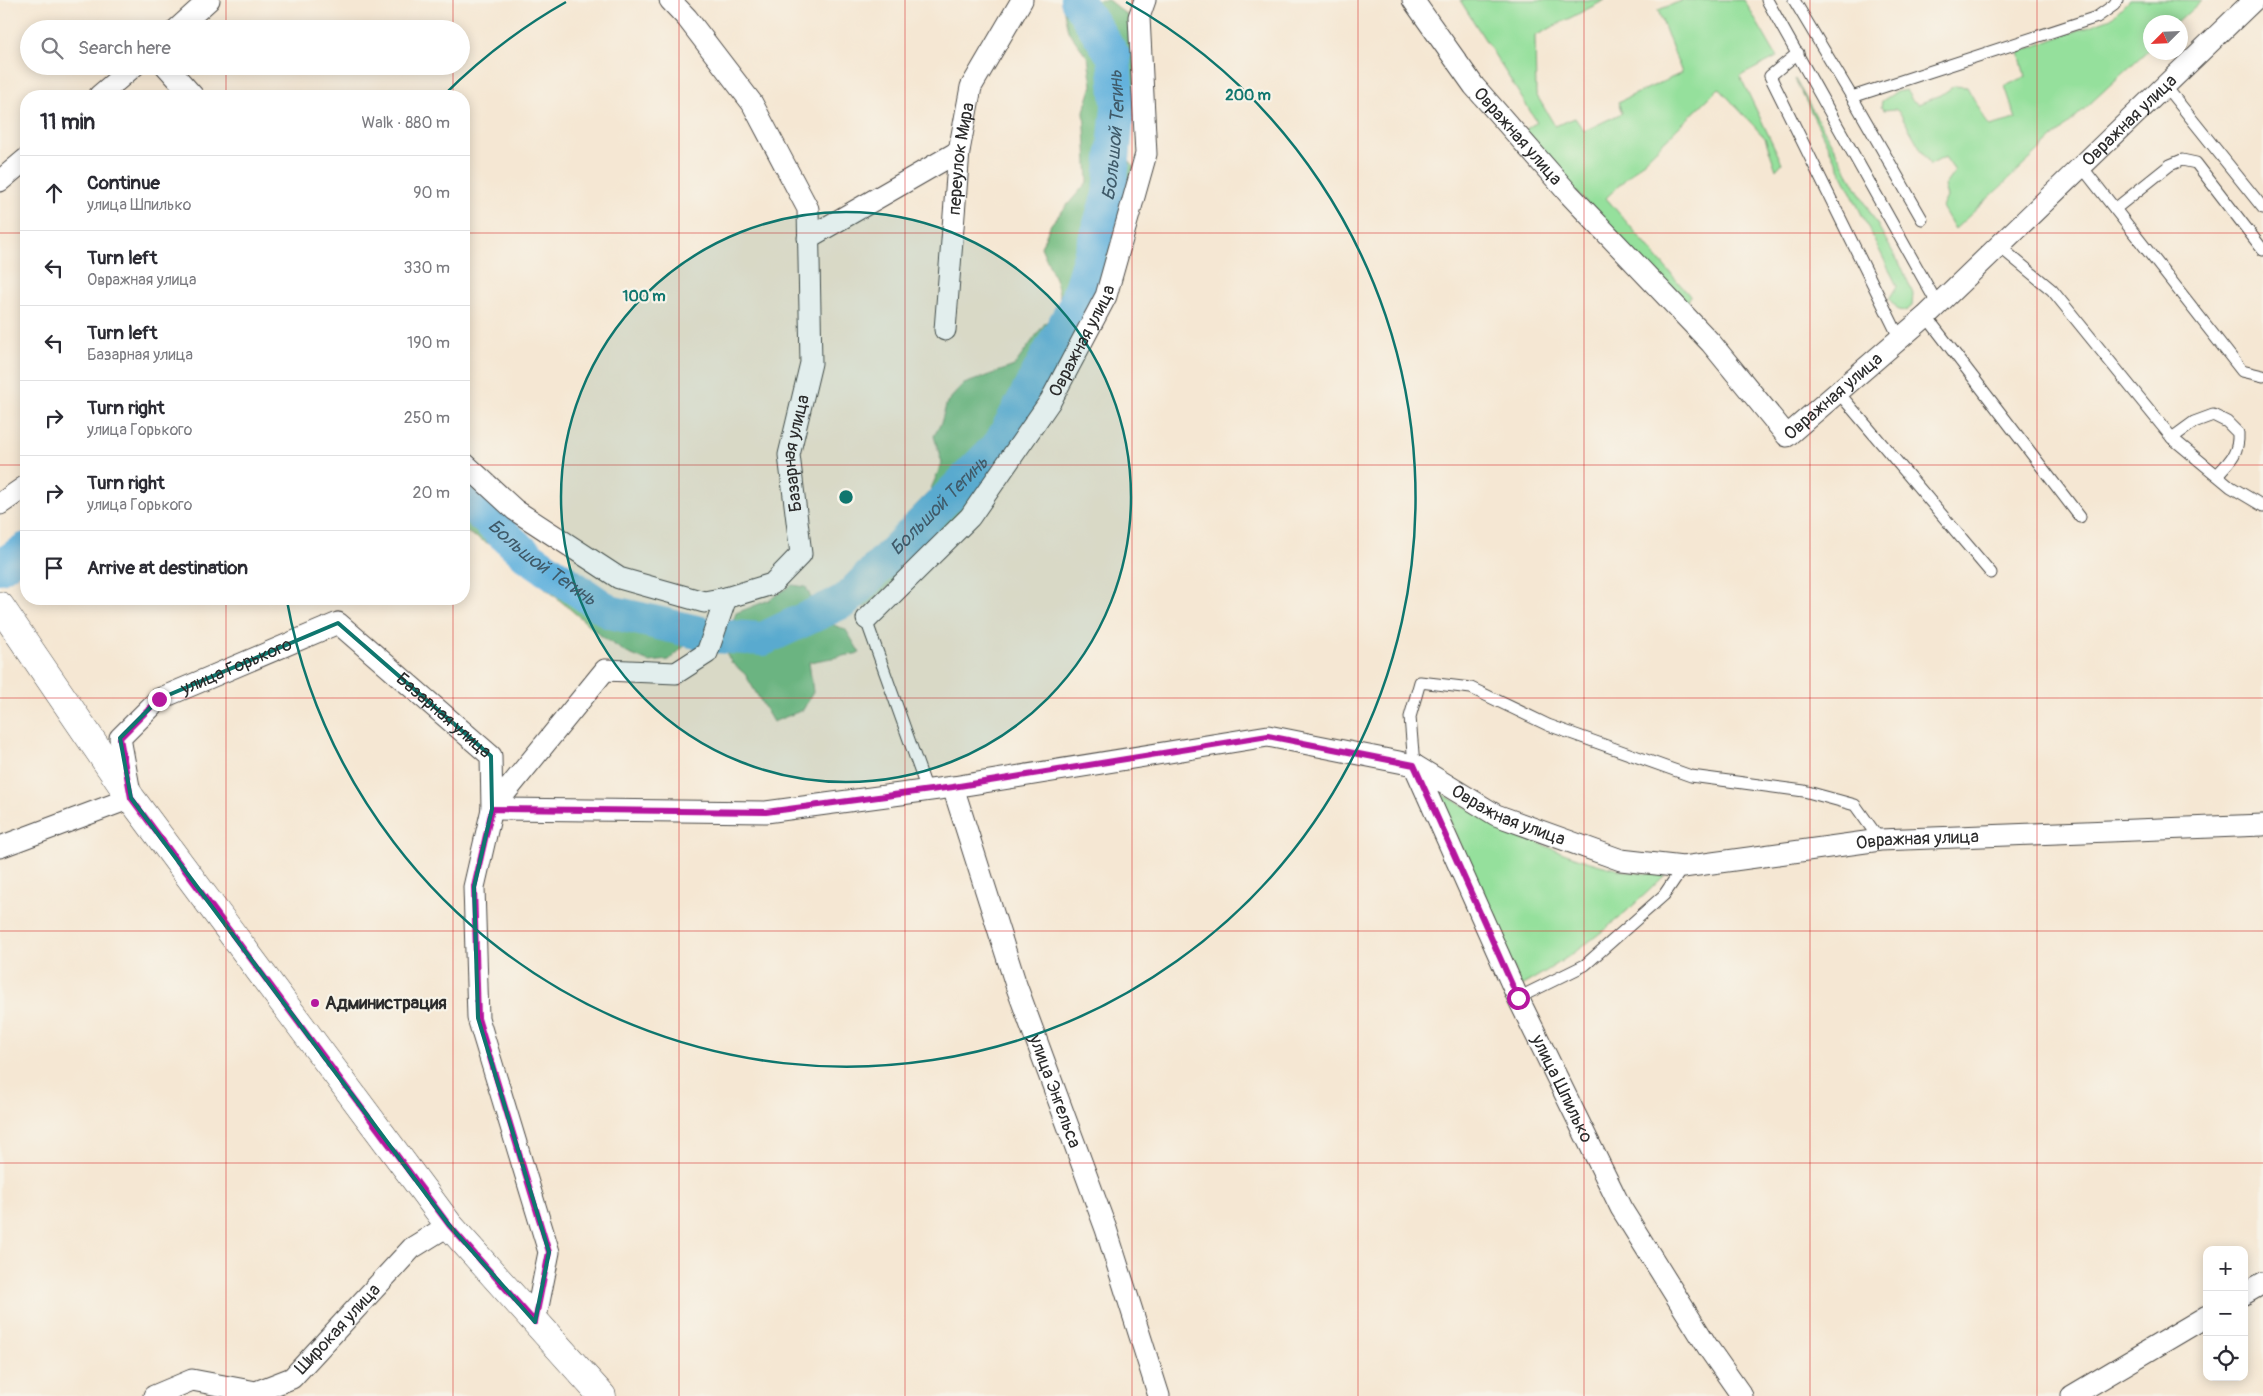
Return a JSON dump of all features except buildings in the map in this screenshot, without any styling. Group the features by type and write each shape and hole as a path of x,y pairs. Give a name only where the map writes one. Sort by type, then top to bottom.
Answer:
{"street":[{"path":"186,20 209,0"},
{"name":"Базарная улица","path":"470,468 515,510 620,578 704,602 726,599 772,584 801,554 789,455 811,363 808,209 752,103 687,18 670,0"},
{"name":"переулок Мира","path":"945,330 959,151 971,87 1022,0"},
{"name":"Овражная улица","path":"866,618 970,517 1051,400 1106,296 1146,154 1139,17 1145,0"},
{"name":"Овражная улица","path":"1413,0 1474,86 1569,194 1711,343 1787,436 1932,311 2254,0"},
{"path":"106,90 124,75"},
{"path":"174,75 188,90"},
{"path":"808,238 959,151"},
{"path":"0,181 20,164"},
{"path":"0,504 20,490"},
{"path":"492,809 605,670 676,673 707,652 726,599"},
{"name":"улица Горького","path":"2,609 131,798 449,1225 535,1322"},
{"name":"Базарная улица","path":"338,623 491,756 492,809 474,887 478,1018 549,1252 535,1322"},
{"name":"улица Горького","path":"131,798 120,738 159,699 338,623"},
{"name":"Овражная улица","path":"492,809 766,812 953,787 1268,736 1414,765 1496,815 1620,860 1683,867 1880,840 2263,825"},
{"name":"улица Шпилько","path":"1414,765 1518,998 1621,1208 1709,1349 1742,1396"},
{"name":"улица Энгельса","path":"953,787 1016,985 1106,1229 1159,1396"},
{"path":"0,847 131,798"},
{"name":"Широкая улица","path":"154,1396 192,1380 256,1392 292,1378 412,1248 449,1225"},
{"path":"2248,1292 2263,1283"},
{"path":"2072,1396 2203,1318"},
{"path":"535,1322 602,1396"}],"lane":[{"path":"1768,0 1798,53 1932,311 2080,517"},
{"path":"1794,0 1922,219"},
{"path":"1852,97 2097,17 2114,5 2117,0"},
{"path":"1798,53 1770,76 1900,338"},
{"path":"2166,87 2263,208"},
{"path":"2115,209 2170,165 2182,160 2196,163 2263,250"},
{"path":"2082,167 2242,371 2263,376"},
{"path":"2000,247 2052,290 2172,438 2231,487 2263,506"},
{"path":"1838,392 1991,573"},
{"path":"2172,438 2194,422 2213,414 2227,422 2238,433 2239,446 2231,460 2217,475"},
{"path":"866,618 927,790"},
{"path":"1414,765 1410,717 1420,682 1472,688 1548,725 1691,776 1804,791 1855,805 1880,840"},
{"path":"1518,998 1585,965 1664,895 1683,867"}],"highlighted area":[{"path":"338,623 491,756 492,809 474,887 478,1018 549,1252 535,1322 449,1225 131,798 120,738 159,699"}],"green space":[{"path":"1108,0 1132,19 1138,79 1122,152 1134,167 1121,202 1102,289 1088,299 1061,301 1056,281 1041,247 1051,224 1088,181 1084,111 1092,85 1088,58 1068,31 1062,2"},
{"path":"1460,0 1605,0 1535,36 1536,94 1555,126 1575,118 1584,131 1622,113 1618,102 1682,73 1658,10 1684,0 1744,0 1777,57 1740,76 1782,163 1776,170 1765,138 1719,88 1606,198 1690,296 1685,310 1522,132 1537,122"},
{"path":"2129,0 2202,0 2186,15 2143,15 2143,54 1955,229 1942,207 1947,197 1944,186 1955,171 1945,157 1930,165 1900,113 1895,109 1884,110 1881,107 1882,101 1896,92 1906,90 1912,100 1918,104 1941,95 1954,86 1967,87 1989,126 2016,119 2005,86 2025,77 2019,52 2111,18"},
{"path":"1795,79 1903,270 1913,294 1912,306 1906,311 1899,310 1889,299 1897,286"},
{"path":"1058,313 1067,342 1064,358 961,519 865,608 856,597 875,578 869,554 930,491 942,463 934,436 941,423 947,402 964,384 1014,366 1045,323"},
{"path":"470,485 490,504 522,529 543,551 576,575 624,604 662,613 691,640 669,660 649,662 627,653 605,639 501,550 470,534"},
{"path":"792,585 806,587 812,600 802,612 846,630 860,653 809,662 813,692 803,710 773,722 745,674 732,663 723,648 736,613 769,600"},
{"path":"1437,791 1522,836 1566,854 1618,870 1665,875 1597,936 1521,986"}],"waterway":[{"name":"Большой Тегинь","path":"470,504 528,556 610,612 714,636 763,639 846,600 1000,444 1075,305 1110,191 1118,106 1114,57 1077,0"},
{"name":"Большой Тегинь","path":"0,567 20,553"}],"place":[{"name":"Администрация","path":"315,1003"}],"route":[{"path":"159,699 120,738 131,798 449,1225 535,1322 549,1252 478,1018 474,887 492,809 766,812 953,787 1268,736 1414,765 1518,998"}]}
